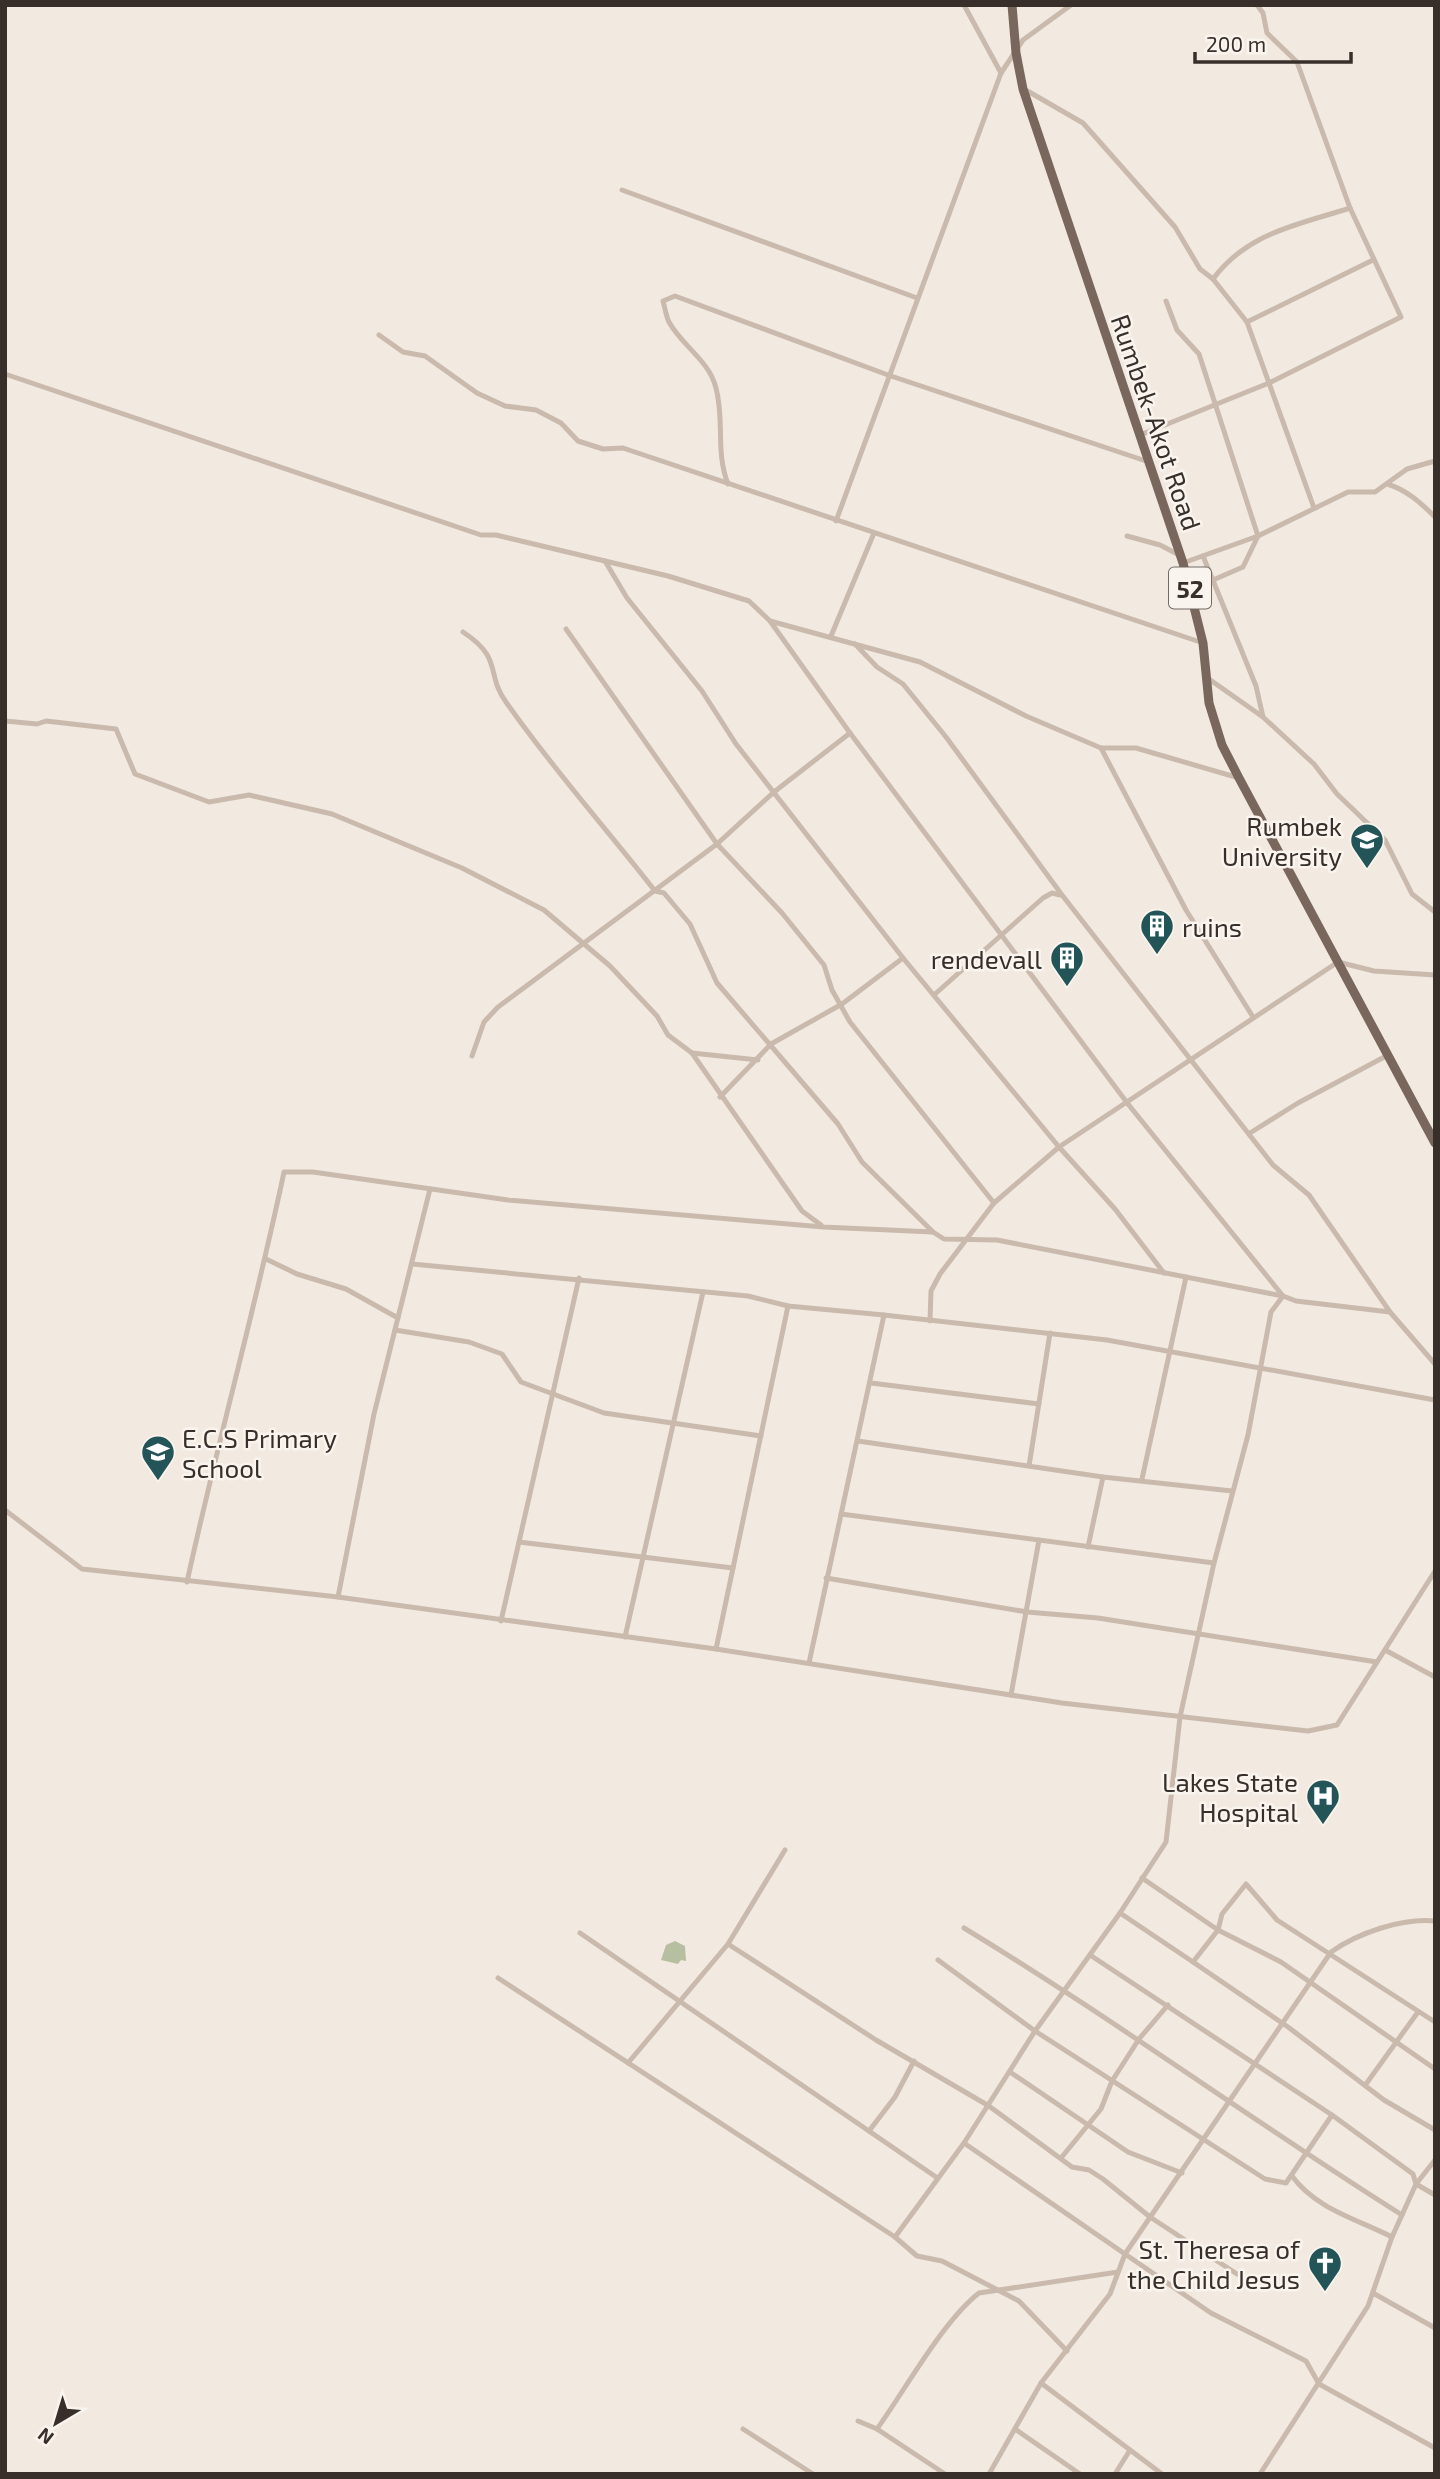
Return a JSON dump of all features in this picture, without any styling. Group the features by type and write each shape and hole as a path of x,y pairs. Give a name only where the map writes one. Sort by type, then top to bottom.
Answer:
{"main road":[{"name":"Rumbek-Akot Road","path":"1012,5 1016,53 1023,89 1182,560 1203,643 1215,726 1239,778 1435,1143"}],"street":[{"path":"964,5 1000,73"},
{"path":"836,521 1000,73 1023,40 1071,5"},
{"path":"1140,435 1269,383 1401,317 1350,208 1297,62 1267,33 1257,5"},
{"path":"1023,89 1083,123 1175,227 1200,269 1213,279 1247,322 1314,508"},
{"path":"622,190 917,298"},
{"path":"1213,279 1238,250 1268,234 1350,208"},
{"path":"1247,322 1373,260"},
{"path":"728,484 719,455 720,417 716,386 699,355 669,322 663,301 675,296 888,375 1149,462"},
{"path":"1166,301 1177,330 1199,354 1258,536 1243,567 1213,580"},
{"path":"379,335 403,352 425,356 477,393 505,406 536,410 561,423 578,441 603,449 623,448 1203,643"},
{"path":"5,374 481,535 496,535 605,561 749,601 770,621 850,733 1128,1104 1283,1296"},
{"path":"1127,536 1160,545 1182,560 1203,556 1258,536 1348,492 1376,492 1407,469 1435,461"},
{"path":"1387,484 1399,488 1421,503 1435,517"},
{"path":"831,636 874,533"},
{"path":"1203,556 1256,686 1263,718"},
{"path":"605,561 627,598 702,691 736,744 904,958 1059,1147 1115,1209 1164,1273"},
{"path":"770,621 920,662 1026,716 1101,748 1136,748 1239,778"},
{"path":"566,629 717,844 782,913 824,965 832,990 850,1022 994,1203"},
{"path":"463,632 483,645 503,700 655,891 664,893 691,924 717,982 838,1124 862,1163 933,1232 944,1239 997,1240 1283,1296 1296,1301 1390,1312"},
{"path":"853,642 877,667 902,684 1062,895 1273,1165 1309,1195 1390,1312 1435,1364"},
{"path":"1206,677 1263,718 1314,764 1337,794 1385,841 1412,894 1435,912"},
{"path":"5,721 37,724 46,721 116,729 135,774 209,802 249,795 332,814 462,868 544,910 610,966 657,1016 668,1035 692,1053 720,1097 802,1211 823,1227"},
{"path":"472,1056 484,1022 498,1007 717,844 774,792 850,733"},
{"path":"1101,748 1186,910 1253,1017"},
{"path":"934,995 1003,937 1043,898 1052,892 1062,895"},
{"path":"720,1097 771,1044 842,1004 904,958"},
{"path":"930,1321 931,1291 965,1239 994,1203 1059,1147 1128,1104 1189,1058 1338,962 1374,971 1435,975"},
{"path":"692,1053 758,1060"},
{"path":"1250,1133 1298,1102 1388,1055"},
{"path":"187,1582 218,1436 266,1259 284,1172 313,1172 508,1200 823,1227 933,1232"},
{"path":"338,1597 374,1414 430,1189"},
{"path":"266,1259 298,1274 346,1289 398,1318"},
{"path":"412,1264 748,1296 788,1306 1051,1333 1169,1351 1435,1400"},
{"path":"1142,1479 1186,1277"},
{"path":"501,1621 579,1278"},
{"path":"625,1637 703,1292"},
{"path":"895,2237 936,2177 964,2143 1035,2031 1120,1913 1166,1842 1180,1717 1197,1636 1258,1386 1258,1367 1271,1311 1283,1296"},
{"path":"716,1649 788,1306"},
{"path":"808,1663 884,1315"},
{"path":"395,1330 469,1342 502,1354 521,1382 552,1396 580,1402 604,1413 761,1436"},
{"path":"1029,1466 1051,1333"},
{"path":"871,1382 1039,1404"},
{"path":"858,1441 1103,1477 1142,1479 1233,1491"},
{"path":"1088,1547 1103,1477"},
{"path":"5,1510 82,1569 338,1597 716,1649 1011,1695 1308,1731 1337,1725 1435,1571"},
{"path":"841,1514 1213,1563"},
{"path":"1011,1695 1039,1540"},
{"path":"519,1542 733,1568"},
{"path":"826,1578 1027,1612 1098,1618 1197,1636 1377,1662"},
{"path":"1385,1650 1435,1677"},
{"path":"628,2063 728,1944 785,1850"},
{"path":"1142,1878 1218,1930 1281,1962 1435,2069"},
{"path":"1193,1962 1218,1930 1222,1914 1245,1884 1277,1920 1331,1952 1435,2022"},
{"path":"1120,1913 1283,2023 1384,2100 1435,2130"},
{"path":"989,2474 1041,2383 1110,2294 1125,2254 1205,2141 1254,2062 1331,1952 1348,1940 1378,1930 1435,1921"},
{"path":"964,1928 1064,1989 1306,2154 1402,2215"},
{"path":"580,1933 936,2177"},
{"path":"728,1944 989,2106 1072,2167 1089,2170 1150,2217 1237,2274"},
{"path":"1090,1955 1332,2115 1413,2174 1416,2184 1435,2195"},
{"path":"938,1960 1035,2031 1265,2179 1286,2183 1332,2115"},
{"path":"498,1978 895,2237 916,2256 942,2261 1019,2301 1067,2351"},
{"path":"1062,2158 1110,2093 1112,2081 1139,2039 1168,2005"},
{"path":"1366,2084 1418,2012"},
{"path":"869,2131 895,2097 914,2061"},
{"path":"1010,2072 1128,2152 1182,2173"},
{"path":"964,2143 1211,2314 1306,2361 1319,2384 1435,2448"},
{"path":"1260,2474 1368,2306 1392,2238 1416,2184 1435,2160"},
{"path":"1292,2176 1323,2204 1392,2238"},
{"path":"877,2429 967,2302 979,2293 1118,2272"},
{"path":"1373,2293 1435,2328"},
{"path":"1041,2383 1162,2474"},
{"path":"858,2421 877,2429 945,2474"},
{"path":"743,2428 813,2474"},
{"path":"1015,2429 1078,2473"},
{"path":"1115,2474 1130,2450"}],"green space":[{"path":"675,1941 685,1946 686,1961 681,1960 678,1964 661,1960 666,1945"}],"place":[{"name":"Rumbek University","path":"1367,870"},
{"name":"ruins","path":"1157,956"},
{"name":"rendevall","path":"1067,988"},
{"name":"E.C.S Primary School","path":"158,1482"},
{"name":"Lakes State Hospital","path":"1323,1826"},
{"name":"St. Theresa of the Child Jesus","path":"1325,2293"}]}
